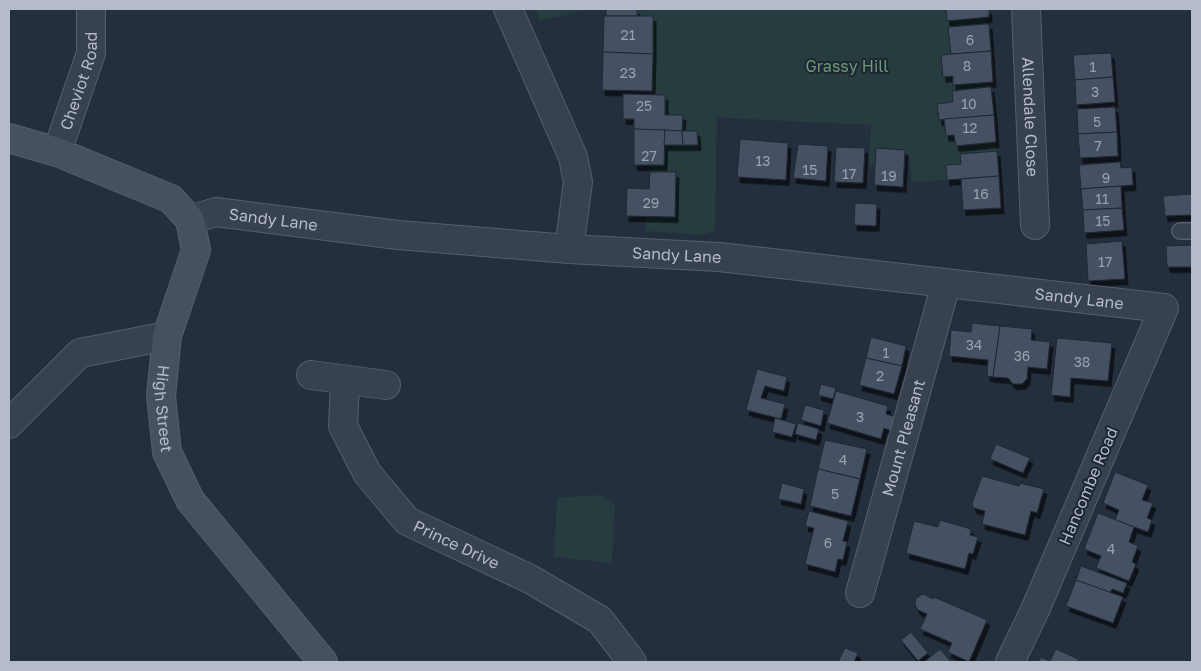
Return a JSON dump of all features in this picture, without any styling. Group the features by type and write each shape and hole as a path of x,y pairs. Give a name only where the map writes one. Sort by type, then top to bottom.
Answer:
{"street":[{"name":"Cheviot Road","path":"57,152 91,52 91,9"},
{"path":"508,9 573,157 578,182 569,249"},
{"name":"Allendale Close","path":"1026,9 1036,225"},
{"path":"9,138 57,152 171,199 190,220"},
{"name":"Sandy Lane","path":"190,220 216,212 398,235 569,249 719,257 1164,308"},
{"name":"High Street","path":"190,220 196,250 167,336 161,396 167,452 190,500 323,662"},
{"name":"Mount Pleasant","path":"860,593 946,284"},
{"name":"Hancombe Road","path":"1010,662 1035,610 1164,308"},
{"path":"9,424 80,353 167,336"},
{"path":"311,375 344,381 386,385"},
{"name":"Prince Drive","path":"344,381 343,426 367,473 408,521 530,579 600,620 632,662"}],"green space":[{"path":"535,9 590,9 540,21"},
{"name":"Grassy Hill","path":"637,9 946,9 947,21 986,18 986,24 948,27 951,54 941,55 943,77 953,76 954,84 988,83 988,87 952,91 953,102 944,119 946,135 954,135 956,146 996,142 997,151 960,154 961,164 946,165 947,180 911,182 910,156 905,155 905,150 876,148 875,166 869,166 871,125 726,118 717,114 715,231 701,235 645,231 646,217 675,217 676,172 651,172 651,165 664,165 664,145 698,144 697,131 682,131 683,115 665,115 664,95 652,94 653,17 637,16"},
{"path":"601,495 615,505 612,563 554,557 557,498"}],"building":[{"path":"606,9 637,9 637,16 606,16"},
{"path":"946,9 989,9 989,17 947,21"},
{"path":"604,16 653,16 653,54 603,52"},
{"path":"989,24 991,51 951,54 948,27"},
{"path":"991,51 993,82 953,85 953,76 943,77 941,55"},
{"path":"603,52 653,54 652,91 602,90"},
{"path":"1111,53 1113,77 1075,80 1073,55"},
{"path":"1113,77 1115,102 1076,105 1075,80"},
{"path":"991,87 994,115 939,120 937,104 953,102 952,91"},
{"path":"623,94 665,95 665,115 683,115 682,131 634,129 634,119 623,119"},
{"path":"1115,107 1117,132 1078,134 1077,109"},
{"path":"994,115 996,142 956,146 954,135 946,136 944,119"},
{"path":"634,129 665,130 664,165 634,165"},
{"path":"665,130 682,131 683,145 664,145"},
{"path":"682,131 697,131 698,145 683,145"},
{"path":"1117,132 1118,156 1080,158 1078,134"},
{"path":"740,139 788,143 786,180 737,177"},
{"path":"798,144 828,146 826,181 793,178"},
{"path":"836,147 865,148 863,183 834,182"},
{"path":"876,148 905,150 903,187 874,185"},
{"path":"997,151 999,176 947,180 946,165 961,164 960,154"},
{"path":"1120,162 1121,168 1132,167 1133,185 1081,189 1079,165"},
{"path":"650,172 676,172 675,217 626,216 627,188 649,189"},
{"path":"999,176 1001,208 963,210 961,179"},
{"path":"1121,186 1122,208 1083,210 1081,189"},
{"path":"1192,194 1192,215 1165,216 1163,196"},
{"path":"855,203 877,204 876,226 854,225"},
{"path":"1122,208 1124,230 1084,233 1083,210"},
{"path":"1122,241 1125,279 1088,281 1086,244"},
{"path":"1192,245 1192,267 1167,267 1166,246"},
{"path":"972,323 1000,326 993,377 987,376 988,360 949,356 951,330 971,332"},
{"path":"1000,326 1032,329 1031,340 1050,342 1047,369 1028,367 1027,379 1022,384 1013,384 1008,378 993,377"},
{"path":"871,337 906,346 902,366 866,358"},
{"path":"1057,338 1112,343 1108,381 1071,378 1070,397 1051,395"},
{"path":"866,358 902,366 894,394 859,385"},
{"path":"757,369 787,377 784,391 765,386 761,398 785,404 781,419 746,410"},
{"path":"821,384 836,388 833,399 818,395"},
{"path":"836,391 888,406 886,414 896,417 892,431 884,428 881,439 827,423"},
{"path":"805,405 824,410 821,426 801,420"},
{"path":"775,418 796,424 792,437 772,432"},
{"path":"798,423 819,429 816,440 795,434"},
{"path":"825,440 867,449 860,479 818,469"},
{"path":"996,444 1030,458 1023,473 990,459"},
{"path":"818,469 860,479 851,516 810,506"},
{"path":"1115,472 1148,485 1142,500 1153,503 1147,518 1152,520 1148,532 1115,520 1119,510 1103,503"},
{"path":"982,476 1019,486 1020,483 1044,489 1037,513 1031,511 1025,535 982,524 985,511 974,508 972,504"},
{"path":"782,483 804,489 801,504 778,499"},
{"path":"809,511 848,521 843,541 847,542 843,560 838,559 835,572 805,564 814,528 805,526"},
{"path":"1098,513 1134,527 1129,542 1138,546 1132,562 1136,564 1129,581 1096,568 1101,556 1084,549"},
{"path":"940,520 971,529 970,535 978,537 973,554 969,553 965,569 906,553 914,521 938,527"},
{"path":"1081,566 1127,583 1123,593 1112,589 1110,593 1076,580"},
{"path":"1076,580 1123,597 1113,623 1066,606"},
{"path":"923,594 987,620 969,662 948,652 952,643 920,629 927,614 918,610 915,605 916,598"},
{"path":"911,632 928,653 918,661 901,640"},
{"path":"845,648 858,653 854,662 838,662"},
{"path":"940,649 951,662 924,662"},
{"path":"1056,649 1078,659 1077,662 1039,662 1041,657 1050,661"}]}
